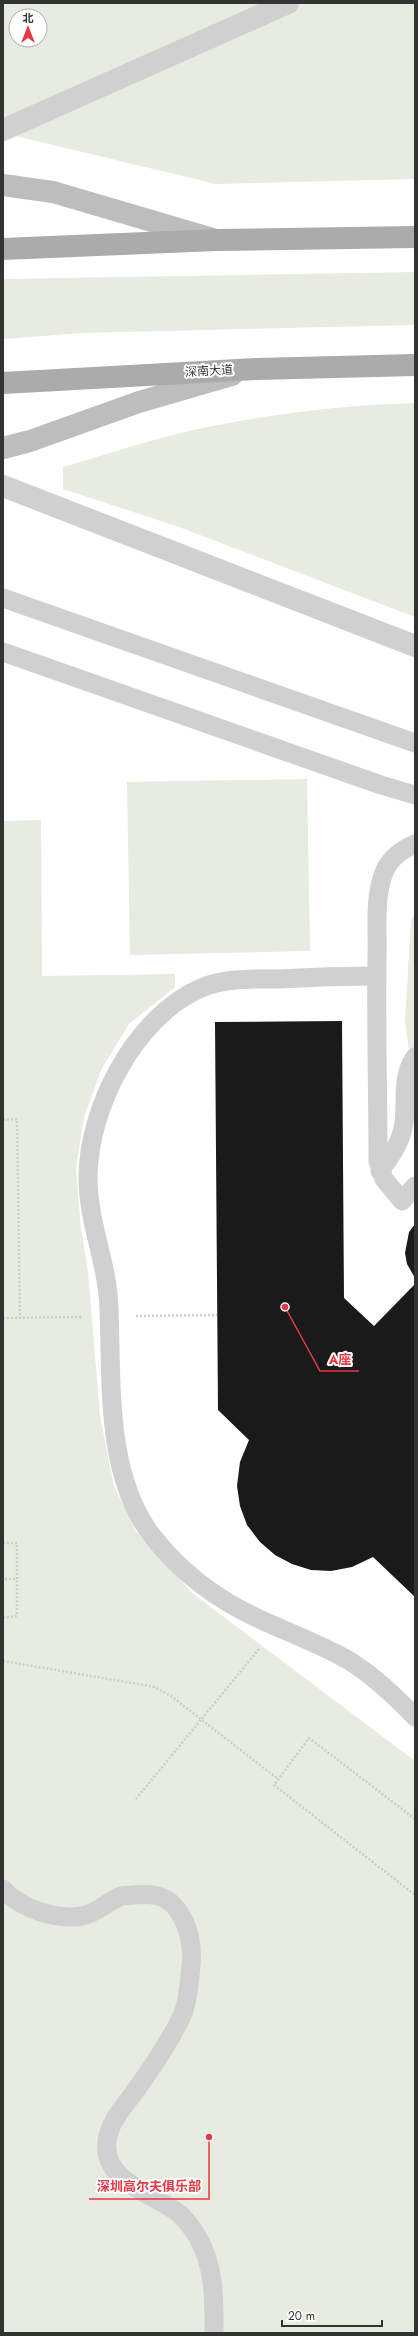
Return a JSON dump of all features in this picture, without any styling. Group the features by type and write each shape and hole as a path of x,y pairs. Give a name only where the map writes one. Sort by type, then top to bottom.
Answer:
{"main road":[{"path":"3,185 53,192 216,240"},
{"path":"3,249 216,240 415,237"},
{"name":"深南大道","path":"3,383 257,369 415,365"},
{"path":"3,448 30,441 139,402 257,369"}],"street":[{"path":"3,130 288,3"},
{"path":"3,486 415,646"}],"lane":[{"path":"3,598 415,743"},
{"path":"3,652 381,785 415,795"},
{"path":"415,844 400,852 390,860 382,880 378,905 377,976 378,1161 380,1172 390,1189 402,1201 415,1186"},
{"path":"377,976 236,980 202,988 185,998 158,1019 134,1045 102,1099 94,1125 89,1152 88,1178 91,1217 107,1282 114,1418 120,1467 129,1496 138,1517 154,1538 186,1572 220,1598 277,1627 313,1641 351,1662 377,1680 415,1717"},
{"path":"380,1172 395,1150 401,1136 404,1123 406,1076 409,1065 415,1057"},
{"path":"3,1889 28,1906 52,1916 82,1916 103,1908 120,1896 150,1894 165,1897 176,1908 184,1921 190,1937 192,1954 188,1990 181,2019 136,2090 113,2119 107,2141 110,2164 118,2174 179,2213 197,2236 212,2274 214,2333"}],"path":[{"path":"3,1120 17,1120 20,1318"},
{"path":"3,1543 17,1543 17,1616 3,1618"},
{"path":"3,1579 17,1579"},
{"path":"136,1799 277,1627"},
{"path":"3,1662 155,1687 171,1696 278,1779"},
{"path":"415,1819 309,1738 274,1785 415,1895"}],"shaded area":[{"path":"3,3 415,3 415,179 216,184 3,133"},
{"path":"415,272 415,325 82,333 3,339 3,279"},
{"path":"415,403 415,617 179,527 63,489 63,467 189,431 245,420 301,412 358,406"},
{"path":"307,779 310,951 130,955 127,782"},
{"path":"41,820 42,976 175,974 175,987 129,1024 102,1068 84,1117 76,1168 81,1229 88,1271 100,1416 114,1486 136,1531 192,1593 415,1761 415,2333 3,2333 3,821"},
{"path":"415,914 415,1096 405,1021 411,920"}],"building":[{"path":"342,1021 344,1298 374,1326 415,1284 415,1597 373,1557 352,1567 331,1571 311,1570 292,1564 275,1555 260,1542 247,1525 240,1506 237,1486 240,1462 249,1440 218,1410 215,1022"},
{"path":"415,1224 415,1278 407,1264 405,1253 409,1232"}],"place":[{"name":"A座","path":"285,1307"},
{"name":"深圳高尔夫俱乐部","path":"209,2137"}]}
